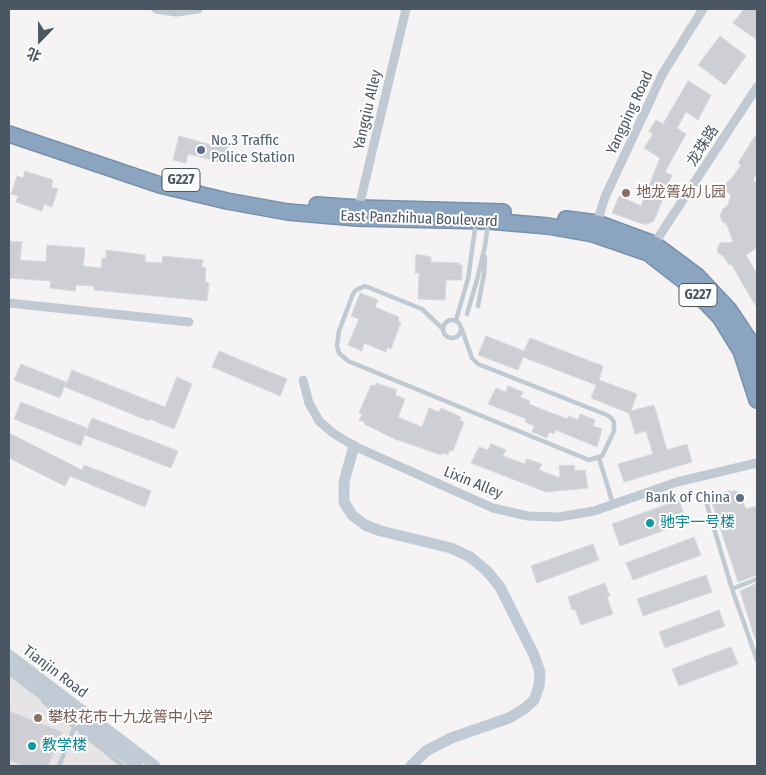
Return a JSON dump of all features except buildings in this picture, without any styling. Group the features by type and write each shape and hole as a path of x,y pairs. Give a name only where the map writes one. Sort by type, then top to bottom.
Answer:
{"highway":[{"name":"East Panzhihua Boulevard","path":"9,124 161,175 218,190 358,213 595,229 648,253 688,284 720,318 741,351 757,400"},
{"name":"East Panzhihua Boulevard","path":"9,134 160,185 208,197 288,212 484,211 558,218 654,244 697,276 729,310 750,343 757,364"}],"street":[{"path":"156,9 176,12 198,9"},
{"name":"Yangqiu Alley","path":"358,213 406,9"},
{"name":"Yangping Road","path":"595,229 605,197 663,73 703,9"},
{"name":"龙珠路","path":"654,244 757,87"},
{"path":"9,303 189,322"},
{"name":"Lixin Alley","path":"303,380 309,403 319,421 333,433 354,446 493,508 528,516 559,517 594,511 677,482 757,463"},
{"path":"354,446 344,482 344,502 352,515 366,525 381,531 451,548 470,557 487,571 500,587 534,655 540,672 539,686 534,700 524,709 509,718 451,738 426,751 411,766"},
{"name":"Tianjin Road","path":"9,656 155,766"},
{"path":"9,668 137,766"}],"lane":[{"path":"478,306 484,274 485,246 483,221"},
{"path":"456,320 483,221"},
{"path":"467,314 485,246"},
{"path":"456,320 461,327 472,358 478,364 611,418 614,422 614,431 605,452 599,458 589,460 348,362 339,353 337,346 339,331 353,294 356,290 365,286 422,309 442,329 447,337 454,338 459,335 461,327"},
{"path":"442,329 447,321 456,320"},
{"path":"599,458 613,504"},
{"path":"705,498 732,588 757,660"},
{"path":"732,588 757,579"},
{"path":"9,673 74,728 123,766"},
{"path":"59,766 74,728"}],"shaded area":[{"name":"攀枝花市十九龙箐中小学","path":"9,672 127,766 9,766"}],"place":[{"name":"No.3 Traffic Police Station","path":"201,150"},
{"name":"地龙箐幼儿园","path":"626,193"},
{"name":"Bank of China","path":"740,498"},
{"name":"驰宇一号楼","path":"650,523"},
{"name":"攀枝花市十九龙箐中小学","path":"38,718"},
{"name":"教学楼","path":"32,746"}]}
